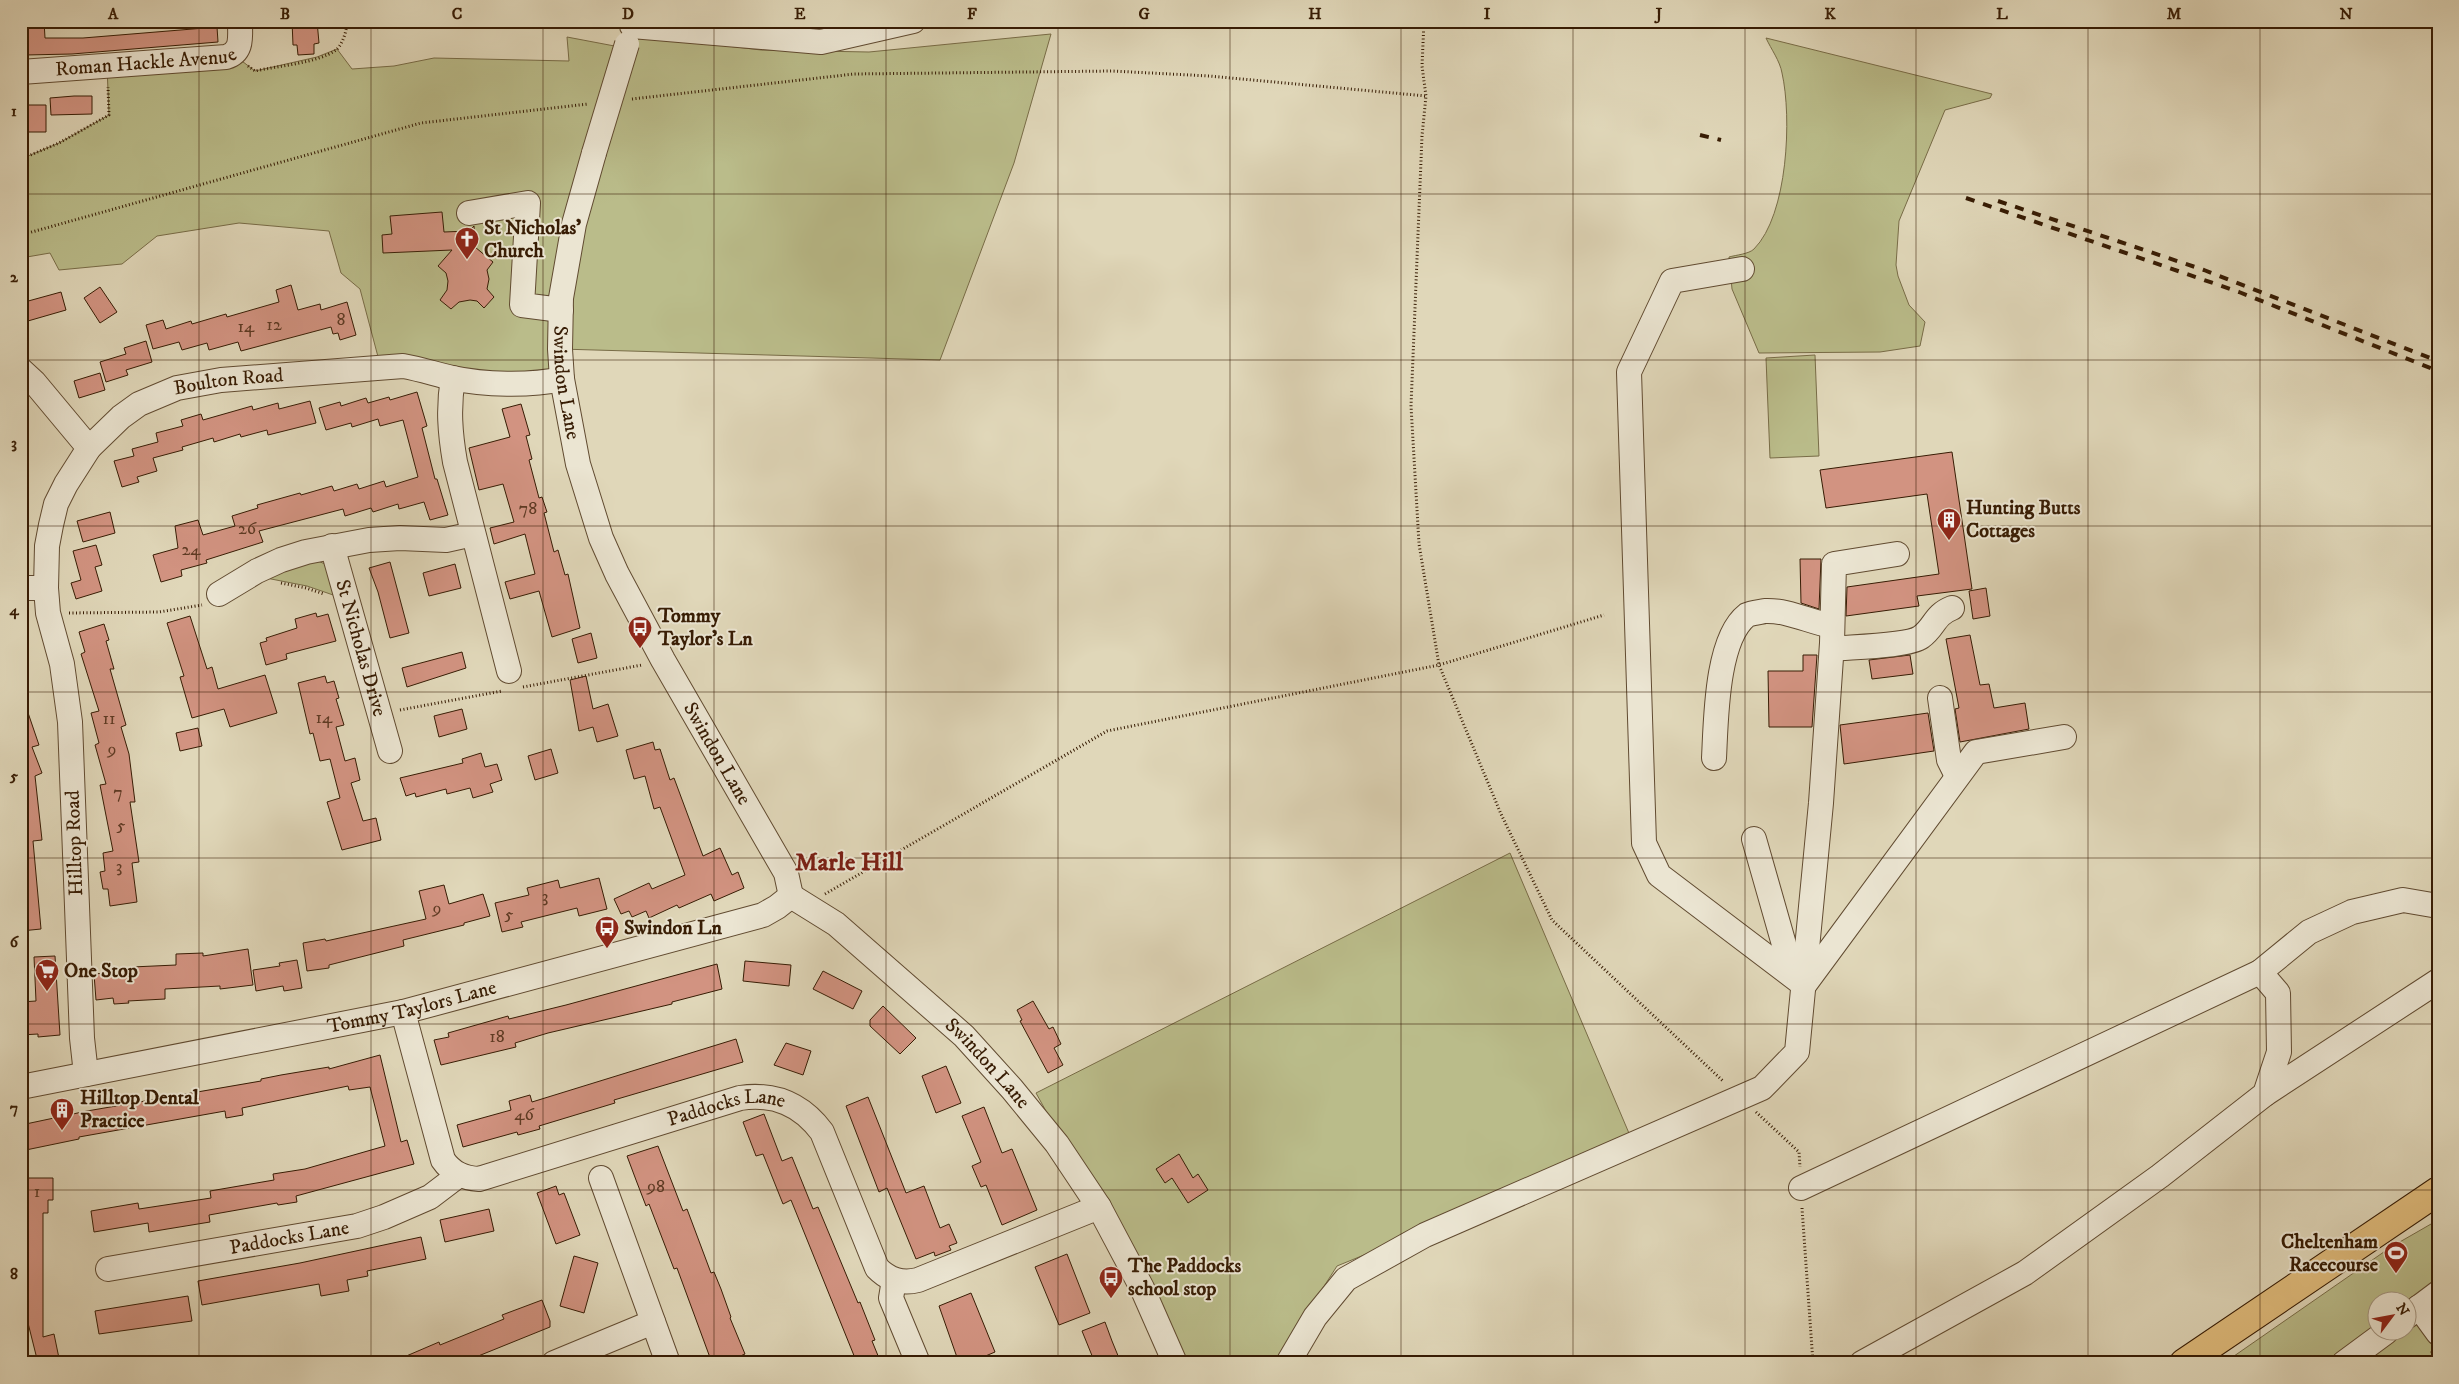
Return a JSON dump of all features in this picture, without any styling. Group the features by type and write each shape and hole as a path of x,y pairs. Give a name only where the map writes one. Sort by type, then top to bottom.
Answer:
{"main road":[{"path":"2184,1363 2438,1192"}],"street":[{"name":"Roman Hackle Avenue","path":"21,72 217,58 234,55 239,49 240,21"},
{"path":"630,30 820,42 871,26 913,21"},
{"name":"Swindon Lane","path":"630,30 594,153 566,261 561,310 560,349 562,378 578,464 601,538 617,574 663,660 786,873 799,900 836,924 964,1036 1012,1089 1057,1144 1099,1207 1142,1288 1175,1363"},
{"path":"469,213 528,203 522,305 561,310"},
{"path":"1742,269 1672,281 1629,372 1644,843 1659,875 1804,985"},
{"name":"Boulton Road","path":"48,613 46,588 47,546 56,504 69,478 89,448 110,427 139,404 171,390 198,383 403,366 425,369 453,378 526,383 562,378"},
{"path":"21,370 34,382 89,448"},
{"path":"453,378 448,403 449,430 473,534 509,671"},
{"path":"219,594 246,577 281,560 332,546 400,538 446,540 473,534"},
{"name":"St Nicholas Drive","path":"332,546 390,751"},
{"path":"1288,1363 1315,1317 1346,1279 1424,1235 1762,1088 1797,1052 1819,828 1832,638 1834,564 1897,554"},
{"path":"21,588 46,588"},
{"path":"1714,758 1717,714 1726,646 1736,628 1748,614 1766,611 1786,613 1832,638 1903,642 1920,638 1929,629 1934,620 1944,611 1952,608"},
{"name":"Hilltop Road","path":"48,613 62,664 70,722 82,1038 86,1074"},
{"path":"1940,698 1948,760 1957,776"},
{"path":"1804,985 1976,752 2064,737"},
{"path":"1754,840 1789,962 1804,985"},
{"name":"Tommy Taylors Lane","path":"21,1087 403,1012 763,915 799,900"},
{"path":"1801,1188 2260,972 2309,932 2352,912 2402,900 2438,906"},
{"path":"2260,972 2278,993 2279,1052 2265,1094"},
{"path":"1862,1363 2025,1273 2160,1176 2265,1094 2438,981"},
{"path":"403,1012 443,1160 459,1175"},
{"name":"Paddocks Lane","path":"108,1269 357,1226 423,1201 459,1175 479,1179 740,1098 768,1096 794,1105 815,1122 822,1132 877,1268 894,1280"},
{"path":"601,1178 668,1363"},
{"path":"918,1363 891,1298 894,1280 910,1282 918,1280 1099,1207"},
{"path":"2421,1306 2438,1333"},
{"path":"554,1363 653,1322"},
{"path":"2344,1363 2372,1342"}],"path":[{"path":"234,55 255,71 317,58 337,49 347,30 347,21"},
{"path":"1424,21 1422,66 1426,96 1422,145 1411,406 1419,544 1439,664 1501,814 1552,920 1799,1152 1813,1363"},
{"path":"21,159 59,144 109,115 107,66"},
{"path":"628,100 854,74 1112,71 1209,76 1426,96"},
{"path":"21,234 421,123 598,103"},
{"path":"246,577 306,588 348,603"},
{"path":"48,613 159,612 201,606 211,602 219,594"},
{"path":"799,900 1107,731 1439,664 1604,615"}],"green space":[{"path":"1051,34 1014,163 940,360 560,349 562,379 381,368 360,289 341,273 329,231 239,223 157,236 122,264 59,270 50,253 21,258 21,159 59,143 109,115 107,66 234,55 255,71 317,57 337,49 352,69 394,66 434,58 569,61 567,37 625,48 644,36 761,50 869,52"},
{"path":"1766,38 1992,94 1990,98 1945,110 1899,221 1896,265 1909,305 1925,322 1920,346 1880,352 1759,353 1732,289 1729,257 1752,251 1765,233 1774,213 1785,165 1787,114 1785,92 1779,64"},
{"path":"1815,355 1819,456 1770,458 1766,358"},
{"path":"318,561 325,564 339,597 307,586 266,578 269,571"},
{"path":"1510,853 1634,1145 1337,1266 1275,1363 1185,1363 1036,1093"},
{"name":"Cheltenham Racecourse","path":"2438,1220 2438,1363 2224,1363 2391,1247"}],"building":[{"path":"24,21 44,21 45,38 83,38 217,27 218,42 72,54 25,55"},
{"path":"292,21 317,21 319,43 314,44 314,54 298,55 297,45 293,45"},
{"path":"92,96 92,114 51,115 50,98"},
{"path":"27,105 46,105 46,132 21,132 21,115 27,115"},
{"name":"St Nicholas' Church","path":"442,212 444,232 469,231 474,226 475,247 493,262 487,270 489,279 487,289 494,297 484,308 477,301 470,300 459,302 451,309 440,300 447,290 448,281 446,273 438,266 452,250 383,253 382,235 392,234 390,216"},
{"path":"291,285 298,310 320,304 321,310 347,302 356,335 340,340 338,333 333,334 331,327 241,351 238,342 209,350 207,343 182,350 179,342 153,349 146,325 163,320 166,329 191,321 192,324 226,314 227,317 279,302 276,290"},
{"path":"100,287 117,312 100,323 84,298"},
{"path":"61,292 66,310 21,323 21,303"},
{"path":"146,341 152,362 126,370 128,375 106,382 100,362 126,354 124,348"},
{"path":"100,373 105,390 79,398 74,381"},
{"path":"417,392 427,426 422,428 435,479 437,479 448,515 430,520 424,502 399,509 398,504 373,512 371,508 345,516 343,509 259,531 263,542 206,560 207,563 181,570 182,576 161,582 153,555 178,548 175,526 198,520 203,535 235,526 232,516 258,508 257,505 300,493 301,495 332,486 334,491 357,484 359,489 384,481 386,487 418,477 403,420 380,426 378,419 352,427 351,423 326,430 319,408 340,402 341,406 366,398 368,403 389,397 390,400"},
{"path":"310,401 316,423 268,435 267,430 241,437 240,434 214,442 213,438 182,447 183,450 153,458 157,471 137,477 139,482 122,487 114,461 134,456 132,449 158,442 156,433 183,426 181,420 201,414 203,420 252,406 253,410 278,403 279,409"},
{"path":"521,404 530,435 526,436 532,459 529,460 539,498 542,497 547,512 544,513 554,552 558,550 565,575 568,574 580,628 552,637 539,591 510,599 505,582 535,574 525,534 494,544 490,528 514,522 503,484 479,490 469,448 510,437 502,409"},
{"name":"Hunting Butts Cottages","path":"1952,452 1972,589 1917,596 1919,606 1846,616 1847,587 1939,574 1927,494 1826,508 1820,470"},
{"path":"110,512 115,533 83,542 77,521"},
{"path":"96,545 102,565 95,567 102,591 76,599 71,583 81,580 73,551"},
{"path":"1800,559 1821,559 1819,609 1801,603"},
{"path":"390,562 409,633 390,638 378,592 369,568"},
{"path":"455,564 461,588 429,596 423,573"},
{"path":"1986,588 1990,616 1973,619 1969,591"},
{"path":"316,613 317,617 328,614 336,641 286,654 287,659 266,665 260,643 267,641 266,638 297,628 295,619"},
{"path":"190,616 207,669 212,667 218,689 265,675 277,713 230,727 224,709 192,718 180,677 184,676 167,623"},
{"path":"104,624 109,640 106,641 114,669 110,669 126,725 121,727 129,754 135,802 130,802 139,862 132,863 137,902 110,906 108,889 103,889 100,872 105,871 103,853 113,851 100,785 106,784 95,745 99,743 91,713 99,711 81,654 85,652 79,632"},
{"path":"591,633 597,658 578,663 572,639"},
{"path":"1970,635 1980,685 1989,684 1994,708 2025,703 2029,729 1960,742 1955,709 1959,708 1946,639"},
{"path":"462,652 466,668 407,687 402,668"},
{"path":"1803,655 1817,655 1812,727 1769,727 1768,671 1803,671"},
{"path":"1910,655 1913,674 1872,679 1869,660"},
{"path":"325,676 327,683 334,681 339,698 336,699 344,725 336,727 345,761 355,758 360,780 351,783 363,821 376,818 381,840 342,850 327,802 340,798 330,759 320,761 313,733 310,734 298,683"},
{"path":"586,676 593,709 608,704 618,736 597,742 593,727 579,731 570,680"},
{"path":"21,701 24,701 39,745 32,747 42,773 35,776 42,840 33,841 41,929 21,931"},
{"path":"462,709 467,729 439,737 434,716"},
{"path":"1928,713 1934,751 1844,764 1840,725"},
{"path":"198,728 202,746 180,751 176,733"},
{"path":"653,742 655,750 660,749 670,780 674,778 703,856 720,848 732,875 738,872 744,888 714,901 711,894 679,908 677,905 649,918 646,911 632,917 629,911 621,914 614,899 649,883 652,889 685,875 660,807 654,809 645,776 634,779 626,750"},
{"path":"551,749 558,773 535,780 528,756"},
{"path":"481,753 485,767 497,764 502,780 490,784 493,792 473,798 470,788 447,794 446,789 416,797 415,793 406,796 400,778 463,763 462,759"},
{"path":"599,878 607,909 579,916 577,908 521,922 523,927 502,932 495,903 529,895 527,888 558,880 560,888"},
{"path":"444,885 449,904 483,894 490,916 464,923 464,925 403,940 404,946 329,965 329,968 307,971 303,943 325,939 326,941 426,919 419,891"},
{"path":"248,949 253,985 220,989 220,986 165,989 165,999 128,1001 129,1003 114,1004 113,998 96,1000 94,974 132,971 132,967 176,965 176,954 203,953 203,956"},
{"name":"One Stop","path":"55,956 60,1035 38,1037 38,1034 21,1035 21,1002 36,1001 34,957"},
{"path":"297,960 302,988 284,991 283,986 256,991 253,970 280,966 279,963"},
{"path":"745,961 791,965 789,986 743,981"},
{"path":"717,964 722,989 672,1002 672,1004 548,1033 515,1043 516,1047 441,1065 434,1040 449,1037 448,1033 508,1016 509,1019 566,1005"},
{"path":"823,971 862,991 853,1009 813,989"},
{"path":"1033,1001 1049,1029 1053,1027 1061,1044 1054,1048 1063,1065 1048,1073 1020,1021 1022,1020 1017,1010"},
{"path":"883,1006 916,1038 900,1054 870,1026 870,1020"},
{"path":"736,1039 743,1062 614,1100 615,1103 539,1126 540,1129 518,1135 517,1132 463,1147 457,1125 511,1110 509,1101 530,1095 532,1102"},
{"path":"786,1043 811,1051 803,1075 774,1065"},
{"path":"380,1055 401,1142 407,1140 414,1164 296,1196 297,1202 278,1205 277,1203 209,1215 210,1222 149,1232 148,1223 94,1232 91,1211 138,1203 139,1209 211,1198 210,1191 274,1180 273,1174 305,1169 385,1146 370,1087 349,1090 348,1086 242,1108 243,1115 226,1118 225,1111 79,1137 79,1139 21,1151 21,1125 87,1111 261,1081 261,1079 281,1075 329,1067 329,1069"},
{"path":"946,1066 961,1103 936,1113 922,1076"},
{"path":"868,1097 906,1193 924,1186 940,1228 949,1224 957,1243 949,1246 951,1250 935,1256 934,1252 916,1259 887,1188 879,1192 846,1106"},
{"path":"984,1107 1002,1153 1012,1149 1037,1210 1002,1225 986,1185 981,1187 972,1166 981,1162 962,1116"},
{"path":"764,1114 782,1161 792,1157 813,1209 818,1207 858,1303 860,1302 875,1340 872,1341 881,1363 857,1363 791,1200 783,1204 763,1154 756,1156 743,1122"},
{"path":"658,1146 683,1211 687,1209 711,1273 714,1272 721,1289 730,1318 745,1354 738,1357 740,1363 712,1363 677,1268 674,1269 649,1204 646,1206 636,1180 627,1156"},
{"path":"1179,1154 1193,1178 1198,1174 1208,1190 1188,1203 1172,1178 1165,1183 1156,1169"},
{"path":"21,1178 53,1178 53,1200 48,1200 48,1213 43,1213 43,1337 54,1334 60,1363 38,1363 27,1319 21,1319"},
{"path":"556,1186 559,1195 564,1193 580,1235 556,1244 537,1193"},
{"path":"489,1209 494,1231 445,1242 440,1220"},
{"path":"421,1237 426,1259 367,1271 368,1276 347,1280 349,1291 321,1296 319,1284 202,1305 198,1281 300,1263"},
{"path":"1067,1254 1090,1313 1059,1325 1035,1267"},
{"path":"574,1256 598,1263 584,1313 560,1306"},
{"path":"971,1293 995,1352 969,1363 959,1363 939,1306"},
{"path":"188,1296 192,1321 99,1334 95,1311"},
{"path":"542,1300 550,1321 550,1327 461,1363 390,1363 439,1342 440,1345 504,1319 502,1315"},
{"path":"1105,1322 1121,1363 1095,1363 1082,1331"}],"railway":[{"path":"1700,135 1721,140"},
{"path":"1966,198 2239,292 2438,371"},
{"path":"1998,201 2204,270 2438,361"}],"place":[{"name":"St Nicholas' Church","path":"467,260"},
{"name":"Hunting Butts Cottages","path":"1949,541"},
{"name":"Tommy Taylor's Ln","path":"640,649"},
{"name":"Swindon Ln","path":"607,949"},
{"name":"One Stop","path":"47,992"},
{"name":"Hilltop Dental Practice","path":"62,1131"},
{"name":"Cheltenham Racecourse","path":"2396,1274"},
{"name":"The Paddocks school stop","path":"1111,1299"}],"district":[{"name":"Marle Hill","path":"849,862"}]}
